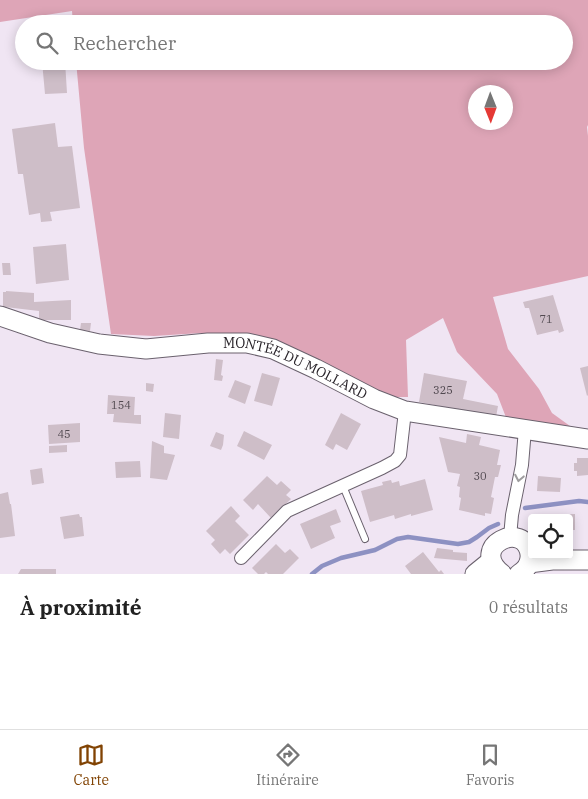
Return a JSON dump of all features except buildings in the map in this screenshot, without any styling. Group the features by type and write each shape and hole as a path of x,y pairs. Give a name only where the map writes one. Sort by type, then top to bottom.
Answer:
{"main road":[{"name":"MONTÉE DU MOLLARD","path":"0,316 50,333 98,344 146,349 208,343 248,343 273,349 316,368 374,398 405,410 588,439"},
{"path":"475,574 494,570 491,555 495,545 499,541 510,537 521,540 525,544 530,563 588,560"}],"street":[{"path":"241,558 287,511 395,461 400,455 405,410"},
{"path":"510,537 512,515 522,465 525,429"}],"lane":[{"path":"343,486 365,539"}],"shaded area":[{"path":"0,0 588,0 588,276 493,297 508,349 539,389 552,413 570,426 507,420 497,394 457,352 443,318 406,340 408,397 392,397 257,335 201,333 154,336 111,334 84,148 77,70 573,70 573,15 72,15 72,11 46,15 15,15 15,20 0,22"}],"waterway":[{"path":"525,508 579,501 588,502"},
{"path":"312,574 322,566 341,558 375,550 397,539 408,537 458,544 469,542 498,524"}]}
